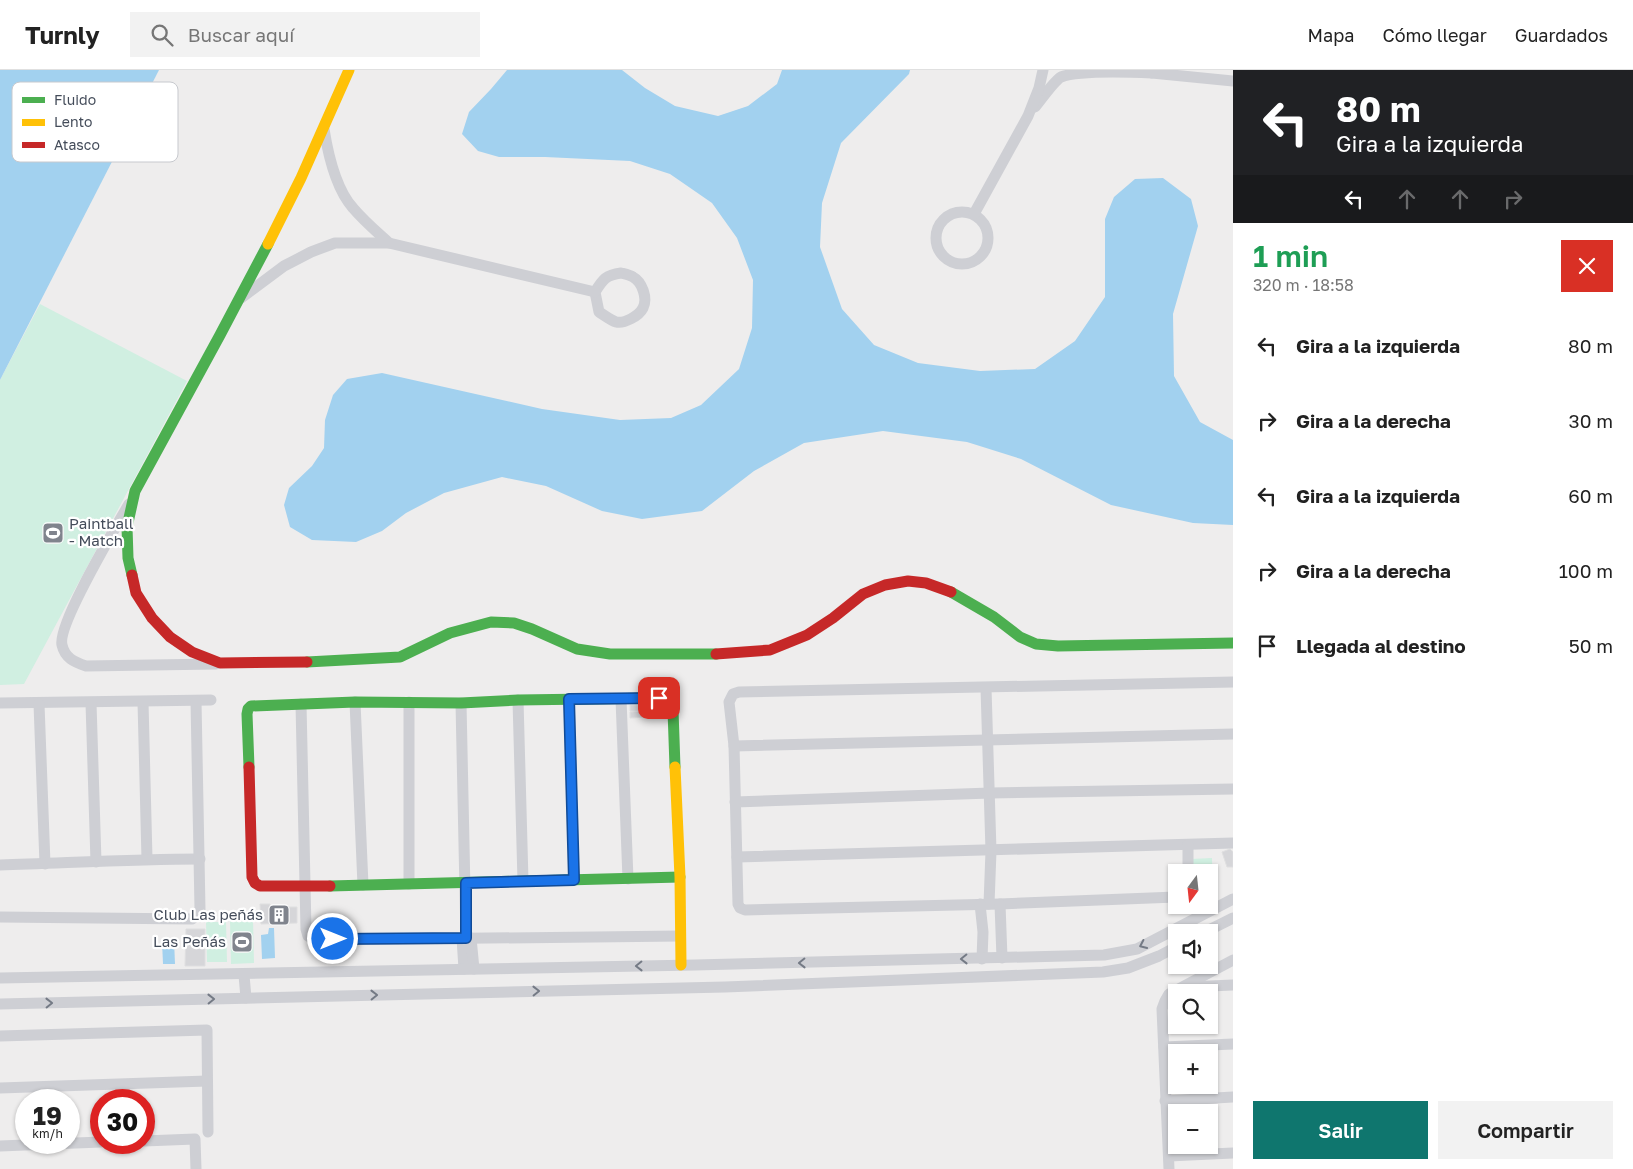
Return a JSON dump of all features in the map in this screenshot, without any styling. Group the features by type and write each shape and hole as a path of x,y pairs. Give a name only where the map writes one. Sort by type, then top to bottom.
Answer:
{"street":[{"path":"349,70 324,129 241,298 74,606 62,633 61,643 72,661 86,666 322,662 400,657 450,633 491,622 514,624 532,629 577,649 610,654 716,654 770,650 807,635 833,618 862,594 885,585 908,581 926,583 946,589 994,617 1020,637 1036,644 1058,646 1233,643"},
{"path":"974,214 1028,116 1039,88 1043,70"},
{"path":"1028,116 1061,77 1087,71 1149,71 1233,81"},
{"path":"324,129 328,152 343,193 352,207 389,243"},
{"path":"957,212 974,214 985,224 989,240 983,254 970,263 954,262 940,252 936,236 942,220 957,212"},
{"path":"241,298 284,266 335,243 389,243 595,292"},
{"path":"621,273 632,276 642,286 644,296 643,308 637,315 627,321 617,322 599,312 595,292 609,274 621,273"},
{"path":"136,491 127,527 128,558 136,593 152,618 170,637 192,652 220,664"},
{"path":"1168,897 990,904 745,910 740,908 738,904 734,746 729,702 733,694 739,692 1233,682"},
{"path":"982,959 983,932 990,904 991,851 986,688"},
{"path":"621,698 628,879"},
{"path":"680,878 305,887 260,886 255,883 252,877 248,709 252,706 355,702 461,703 621,698 659,698 669,701 674,710 680,878 681,965"},
{"path":"569,699 574,880"},
{"path":"0,703 39,704 211,700"},
{"path":"518,700 523,881"},
{"path":"0,917 192,919 199,914 200,859 196,701"},
{"path":"143,702 147,860"},
{"path":"355,702 363,885"},
{"path":"408,884 409,702"},
{"path":"92,703 96,862"},
{"path":"461,703 469,969"},
{"path":"39,704 45,864"},
{"path":"301,704 306,929 308,936 315,940 680,936"},
{"path":"734,746 1233,734"},
{"path":"735,802 990,793 1233,789"},
{"path":"737,857 1233,843"},
{"path":"1188,845 1188,864"},
{"path":"0,865 200,859"},
{"path":"0,978 244,975 1104,955 1137,949 1233,899"},
{"path":"990,904 1002,958"},
{"path":"1218,925 1233,918"},
{"path":"1125,951 1128,968"},
{"path":"0,1004 696,988 1103,972 1128,968 1168,951"},
{"path":"1188,984 1233,960"},
{"path":"695,965 696,988"},
{"path":"244,975 246,998"},
{"path":"1218,986 1233,985"},
{"path":"1168,996 1162,1009 1169,1169"},
{"path":"0,1036 207,1030 208,1132"},
{"path":"1164,1047 1233,1044"},
{"path":"0,1088 207,1081"},
{"path":"1165,1101 1233,1097"},
{"path":"155,1141 195,1139 196,1169"},
{"path":"0,1146 90,1142"},
{"path":"1169,1156 1233,1153"}],"green space":[{"name":"Paintball - Match","path":"40,304 187,381 24,684 0,685 0,380"},
{"path":"1212,858 1212,864 1191,864 1191,859"},
{"name":"Las Peñás","path":"253,919 254,963 231,964 230,920"},
{"path":"206,922 226,922 227,962 207,962"}],"water":[{"path":"0,70 159,70 153,82 12,82 12,162 112,162 0,380"},
{"path":"507,70 622,70 645,88 675,106 718,116 748,106 777,84 782,70 910,70 909,74 841,143 822,203 820,247 842,309 874,345 918,363 980,371 1035,369 1075,341 1105,297 1105,219 1114,197 1135,179 1163,178 1191,199 1198,226 1173,314 1174,376 1200,422 1233,440 1233,525 1193,523 1111,505 1021,459 967,442 883,431 804,443 754,471 702,511 642,519 602,511 546,486 502,477 444,493 406,513 382,531 356,542 312,540 290,527 284,505 289,488 312,466 324,448 325,420 333,395 347,379 382,373 542,409 620,420 671,418 701,405 739,369 752,328 753,280 737,238 712,203 670,174 630,161 499,157 478,151 462,134 469,112"},
{"path":"269,928 274,928 275,958 262,959 261,935 268,934"},
{"path":"174,940 175,964 163,964 162,941"}],"building":[{"path":"630,705 646,705 647,711 630,711"},
{"path":"646,711 647,717 630,718 630,712"},
{"path":"1230,849 1233,852 1233,867 1227,867 1222,852"},
{"name":"Club Las peñás","path":"260,904 270,904 270,907 297,907 297,923 261,924"},
{"path":"186,929 205,929 205,966 185,966"}],"traffic: fast":[{"path":"132,575 128,558 127,527 135,491 268,244"},
{"path":"951,592 994,617 1020,637 1036,644 1058,646 1233,643"},
{"path":"307,662 400,657 450,633 491,622 514,623 577,649 610,654 716,654"},
{"path":"249,767 247,714 251,706 355,702 461,703 518,700 659,698 669,701 673,710 675,767"},
{"path":"330,886 680,877"}],"traffic: slow":[{"path":"268,244 301,178 349,70"},
{"path":"675,767 680,877 681,965"}],"traffic: jam":[{"path":"132,575 136,593 152,618 170,637 192,652 220,663 307,662"},
{"path":"716,654 770,650 807,635 833,618 863,594 885,585 908,581 926,583 951,592"},
{"path":"249,767 252,877 255,883 260,886 330,886"}],"place":[{"name":"Paintball - Match","path":"53,533"},
{"name":"Club Las peñás","path":"279,915"},
{"name":"Las Peñás","path":"242,942"}],"route":[{"path":"333,939 466,938 466,883 574,880 569,699 659,698"}]}
